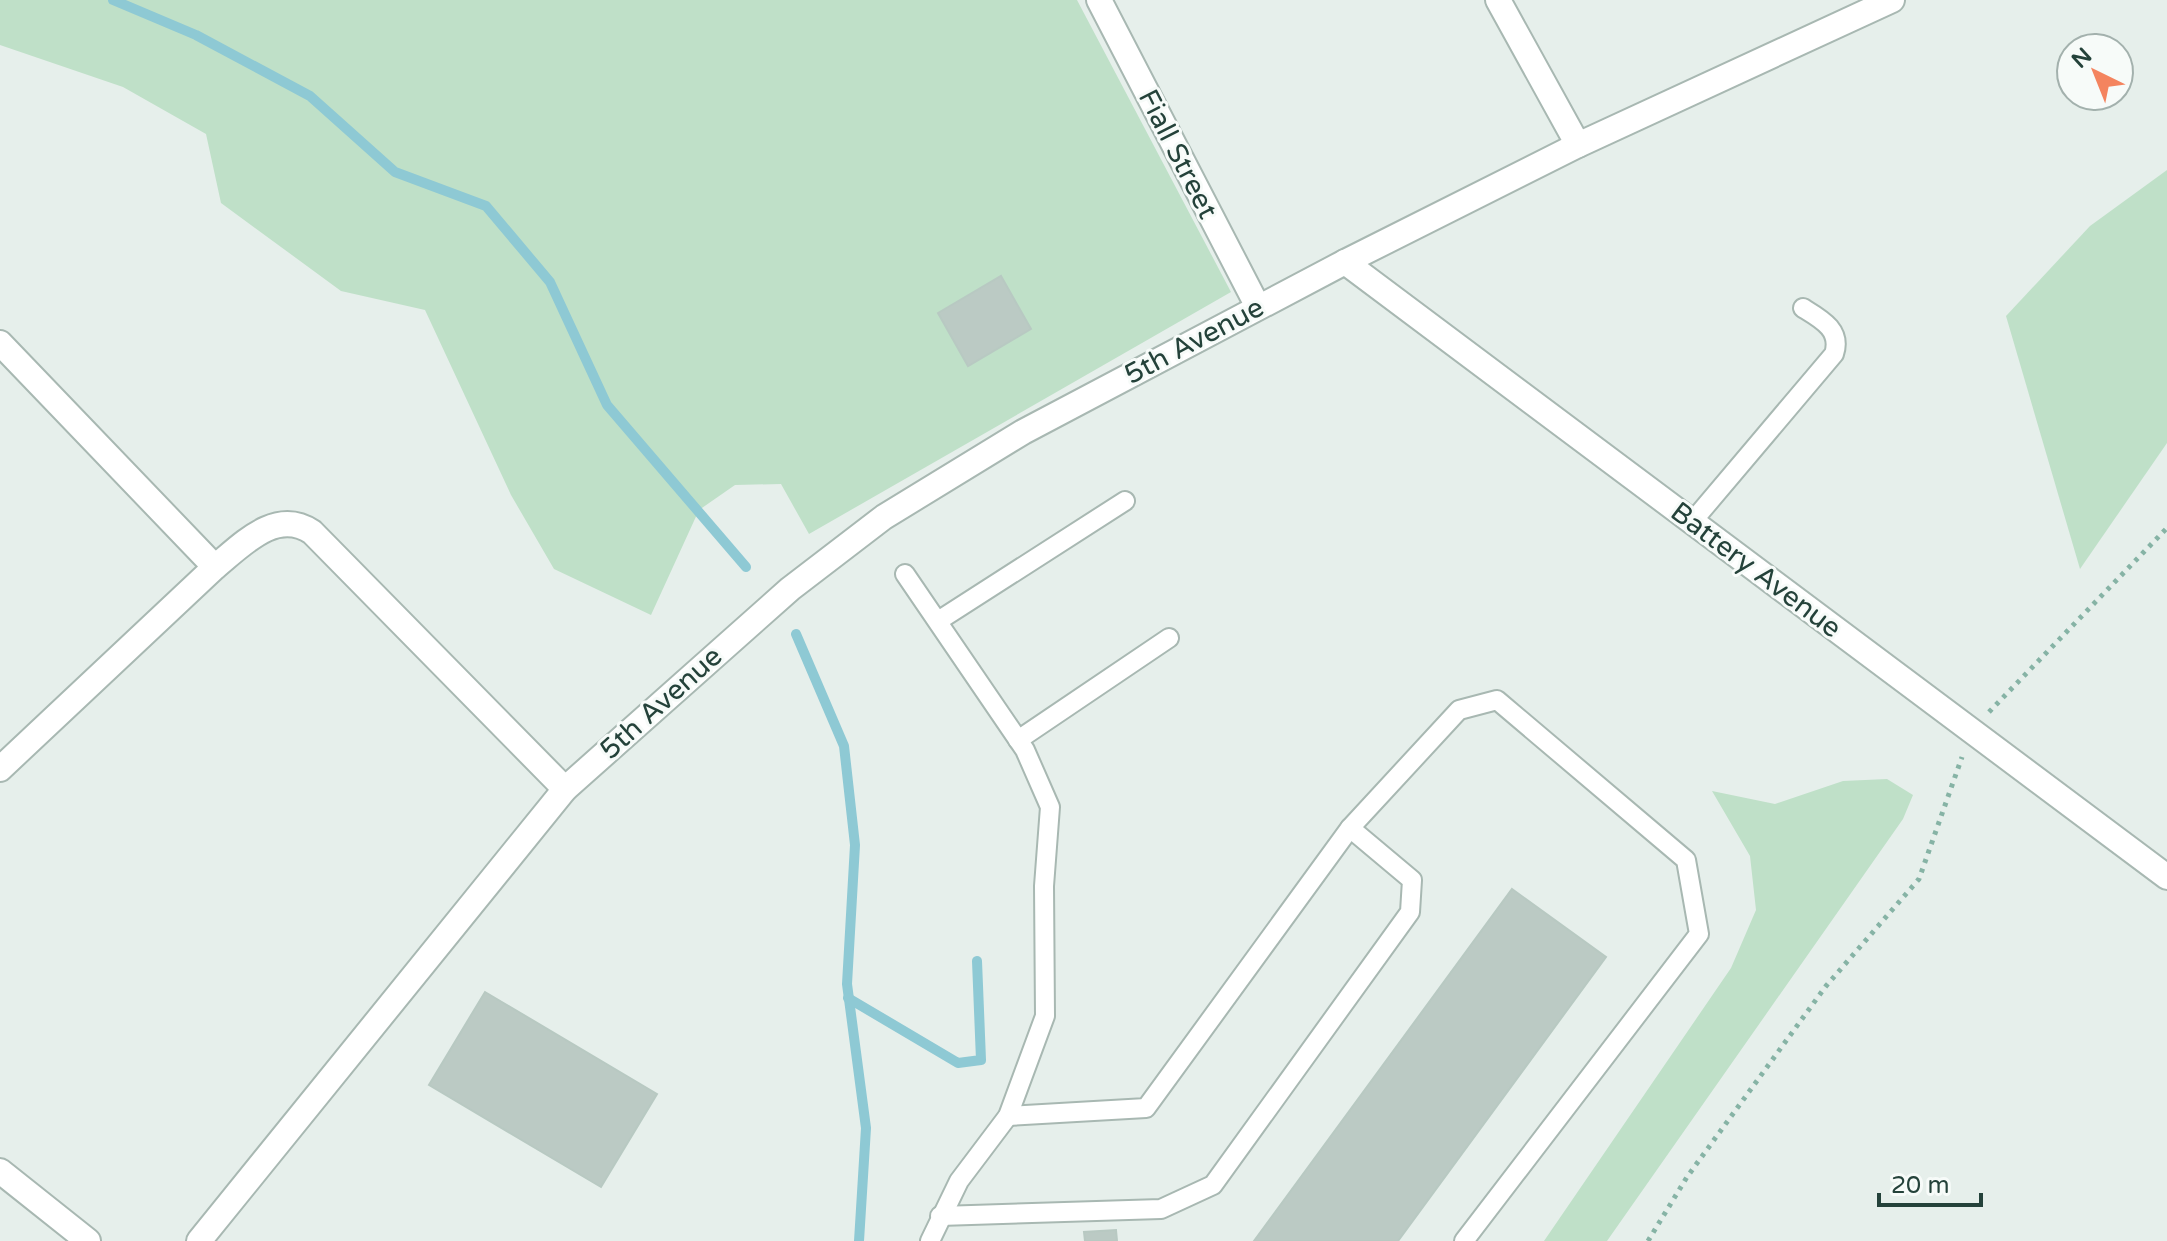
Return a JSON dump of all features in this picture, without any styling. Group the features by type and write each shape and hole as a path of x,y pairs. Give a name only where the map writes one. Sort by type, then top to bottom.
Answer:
{"street":[{"name":"Fiall Street","path":"1099,0 1258,307"},
{"path":"1498,0 1578,145"},
{"name":"5th Avenue","path":"199,1241 565,789 790,589 884,517 1023,432 1345,262 1578,145 1892,0"},
{"name":"Battery Avenue","path":"1345,262 2167,877"},
{"path":"0,343 215,567"},
{"path":"0,769 215,567 258,532 281,523 298,522 312,532 565,789"},
{"path":"0,1171 88,1241"}],"lane":[{"path":"1692,522 1834,354 1835,336 1831,328 1803,308"},
{"path":"938,621 1125,501"},
{"path":"905,574 1018,740 1050,807 1044,886 1045,1016 1008,1116 959,1181 930,1241"},
{"path":"1018,740 1169,638"},
{"path":"1008,1116 1146,1108 1350,828 1459,710 1497,700 1686,860 1699,934 1464,1241"},
{"path":"940,1216 1161,1209 1213,1185 1410,912 1412,880 1350,828"}],"path":[{"path":"1648,1241 1687,1177 1826,986 1919,879 1970,731 2167,528"}],"green space":[{"path":"0,0 1077,0 1231,292 809,534 781,484 735,485 699,510 651,615 554,569 511,495 425,310 341,291 221,203 206,134 123,87 0,45"},
{"path":"2167,170 2167,443 2080,569 2006,316 2090,226"},
{"path":"1887,779 1913,795 1903,819 1607,1241 1544,1241 1731,968 1756,910 1750,856 1712,791 1775,804 1843,781"}],"building":[{"path":"1001,276 1031,329 968,366 938,313"},
{"path":"1512,889 1606,957 1398,1241 1254,1241"},
{"path":"485,992 657,1094 601,1187 429,1085"},
{"path":"1116,1230 1117,1241 1085,1241 1084,1232"}],"waterway":[{"path":"113,0 196,35 310,96 395,172 486,206 550,282 607,405 746,567"},
{"path":"796,634 844,746 855,845 847,984 866,1128 859,1241"},
{"path":"848,998 958,1063 981,1060 977,961"}]}
